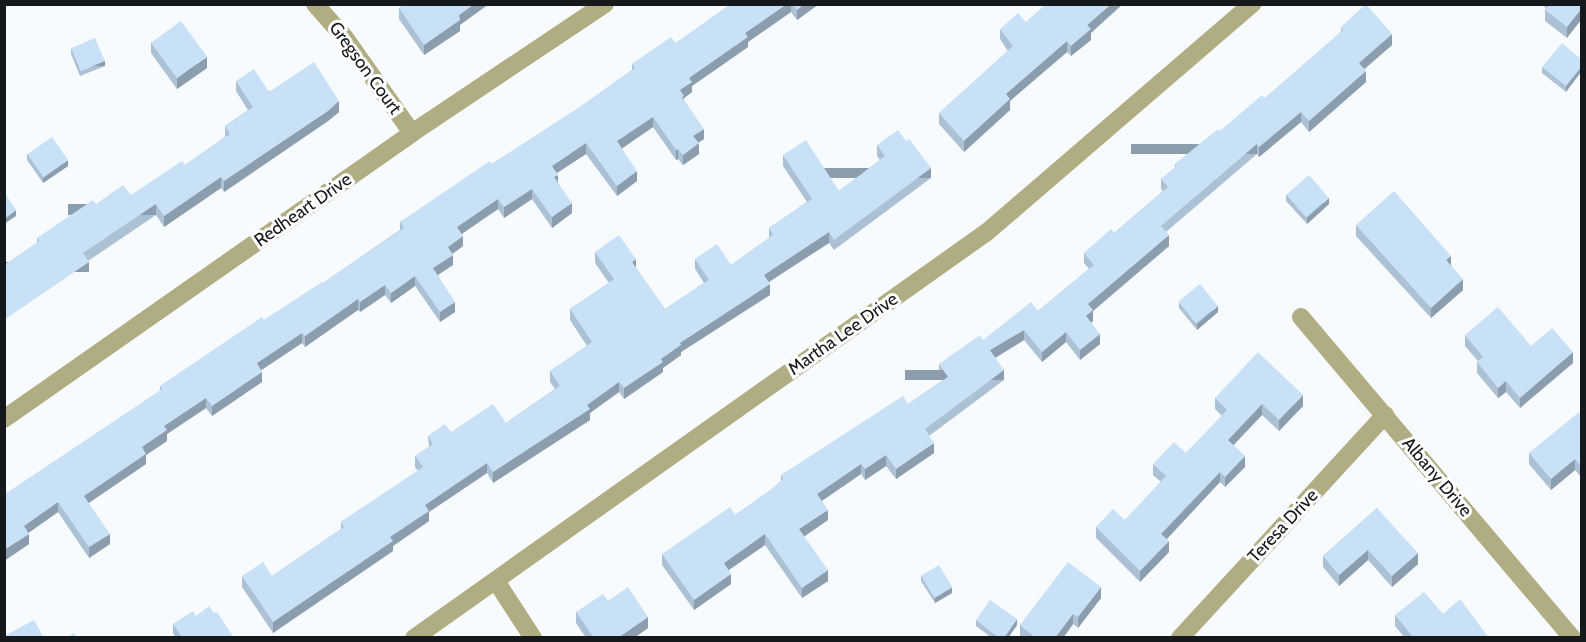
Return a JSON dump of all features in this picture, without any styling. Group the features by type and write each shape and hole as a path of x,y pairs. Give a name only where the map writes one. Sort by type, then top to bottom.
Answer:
{"street":[{"name":"Gregson Court","path":"315,4 345,38 412,133"},
{"name":"Redheart Drive","path":"4,419 412,133 605,4"},
{"name":"Martha Lee Drive","path":"414,638 987,232 1252,4"},
{"name":"Albany Drive","path":"1301,317 1572,638"},
{"name":"Teresa Drive","path":"1180,638 1385,415"},
{"path":"496,581 533,638"}],"building":[{"path":"404,4 474,4 459,15 460,20 424,45 399,8"},
{"path":"731,4 787,4 745,33 748,37 689,78 692,82 680,90 684,96 682,97 704,129 693,136 699,143 683,155 678,149 676,150 653,117 617,141 637,171 617,186 586,143 552,166 558,175 554,177 572,203 552,217 532,189 504,207 498,199 457,227 463,236 448,247 453,255 433,268 455,302 440,312 415,276 391,293 385,285 360,302 358,299 305,336 302,333 257,363 262,372 212,406 206,398 164,426 167,430 142,447 146,454 84,496 110,534 89,547 58,502 24,526 29,534 4,550 4,495 162,389 160,386 262,317 264,320 404,228 400,222 490,161 492,164 580,107 635,68 632,64 671,37 676,43"},
{"path":"793,4 804,4 797,10"},
{"path":"1046,4 1111,4 1087,25 1091,29 1071,46 1067,41 1006,94 1010,99 964,141 939,113 1013,46 1000,29 1018,13 1026,22"},
{"path":"1366,4 1392,34 1359,63 1366,71 1309,121 1301,112 1259,147 1257,144 1161,226 1169,235 1088,304 1093,310 1086,316 1100,334 1080,350 1066,332 1042,352 1024,330 990,350 1004,370 925,429 934,443 896,469 886,455 865,469 861,464 817,494 828,510 799,529 828,570 802,588 765,534 724,563 731,574 694,600 662,554 730,507 735,515 771,490 783,479 781,475 903,396 908,404 948,377 939,364 980,335 983,340 1031,302 1038,311 1094,265 1084,253 1111,229 1114,233 1168,187 1161,179 1176,166 1175,164 1218,129 1220,131 1262,95 1265,98 1343,30 1341,27"},
{"path":"1550,4 1581,4 1581,9 1567,27 1545,10"},
{"path":"181,21 207,57 177,78 151,43"},
{"path":"95,38 105,61 81,71 71,48"},
{"path":"1562,43 1581,59 1581,67 1566,86 1542,67"},
{"path":"314,62 339,101 328,111 224,181 221,177 164,216 156,204 83,253 89,262 4,320 4,265 39,241 37,238 93,200 96,204 123,185 131,195 182,161 185,165 230,134 225,126 253,107 236,81 254,69 269,92"},
{"path":"898,130 906,141 909,139 931,168 834,240 829,232 764,275 770,284 680,343 681,345 661,359 663,362 624,388 619,382 587,405 590,409 493,472 487,463 425,505 429,511 390,537 393,541 273,622 242,576 263,562 272,576 344,527 341,522 423,467 415,456 433,444 428,436 445,424 451,432 493,404 506,423 560,386 550,371 592,342 570,309 614,279 595,252 619,235 636,259 632,262 665,309 709,280 695,259 717,244 731,265 773,235 769,228 812,199 783,155 806,140 839,191 885,156 877,145"},
{"path":"52,137 68,160 43,177 27,154"},
{"path":"1309,175 1329,198 1306,217 1286,195"},
{"path":"1394,191 1451,256 1446,260 1463,279 1431,308 1356,225"},
{"path":"4,192 16,210 4,219"},
{"path":"1200,284 1218,306 1196,323 1178,302"},
{"path":"1498,307 1531,346 1552,328 1573,352 1520,398 1506,381 1498,388 1477,362 1483,357 1465,335"},
{"path":"1258,352 1303,395 1279,420 1262,404 1228,440 1245,456 1225,477 1220,472 1161,534 1169,541 1140,571 1096,527 1113,509 1125,520 1166,476 1153,464 1174,442 1186,453 1227,410 1215,398"},
{"path":"1579,412 1581,415 1581,467 1575,459 1551,479 1529,453"},
{"path":"1377,508 1418,553 1392,576 1368,550 1339,575 1323,556"},
{"path":"1068,562 1101,587 1078,617 1073,614 1055,638 1036,638 1020,625"},
{"path":"939,565 952,587 934,598 921,576"},
{"path":"628,587 648,617 618,638 594,638 576,612 603,594 608,601"},
{"path":"1424,592 1443,614 1460,599 1489,638 1414,638 1395,615"},
{"path":"990,600 1017,619 1004,638 999,638 976,620"},
{"path":"209,606 214,613 217,612 234,638 178,638 181,636 173,624 193,611 196,616"},
{"path":"34,620 44,638 4,638 4,636"},
{"path":"74,633 77,638 66,638"}]}
